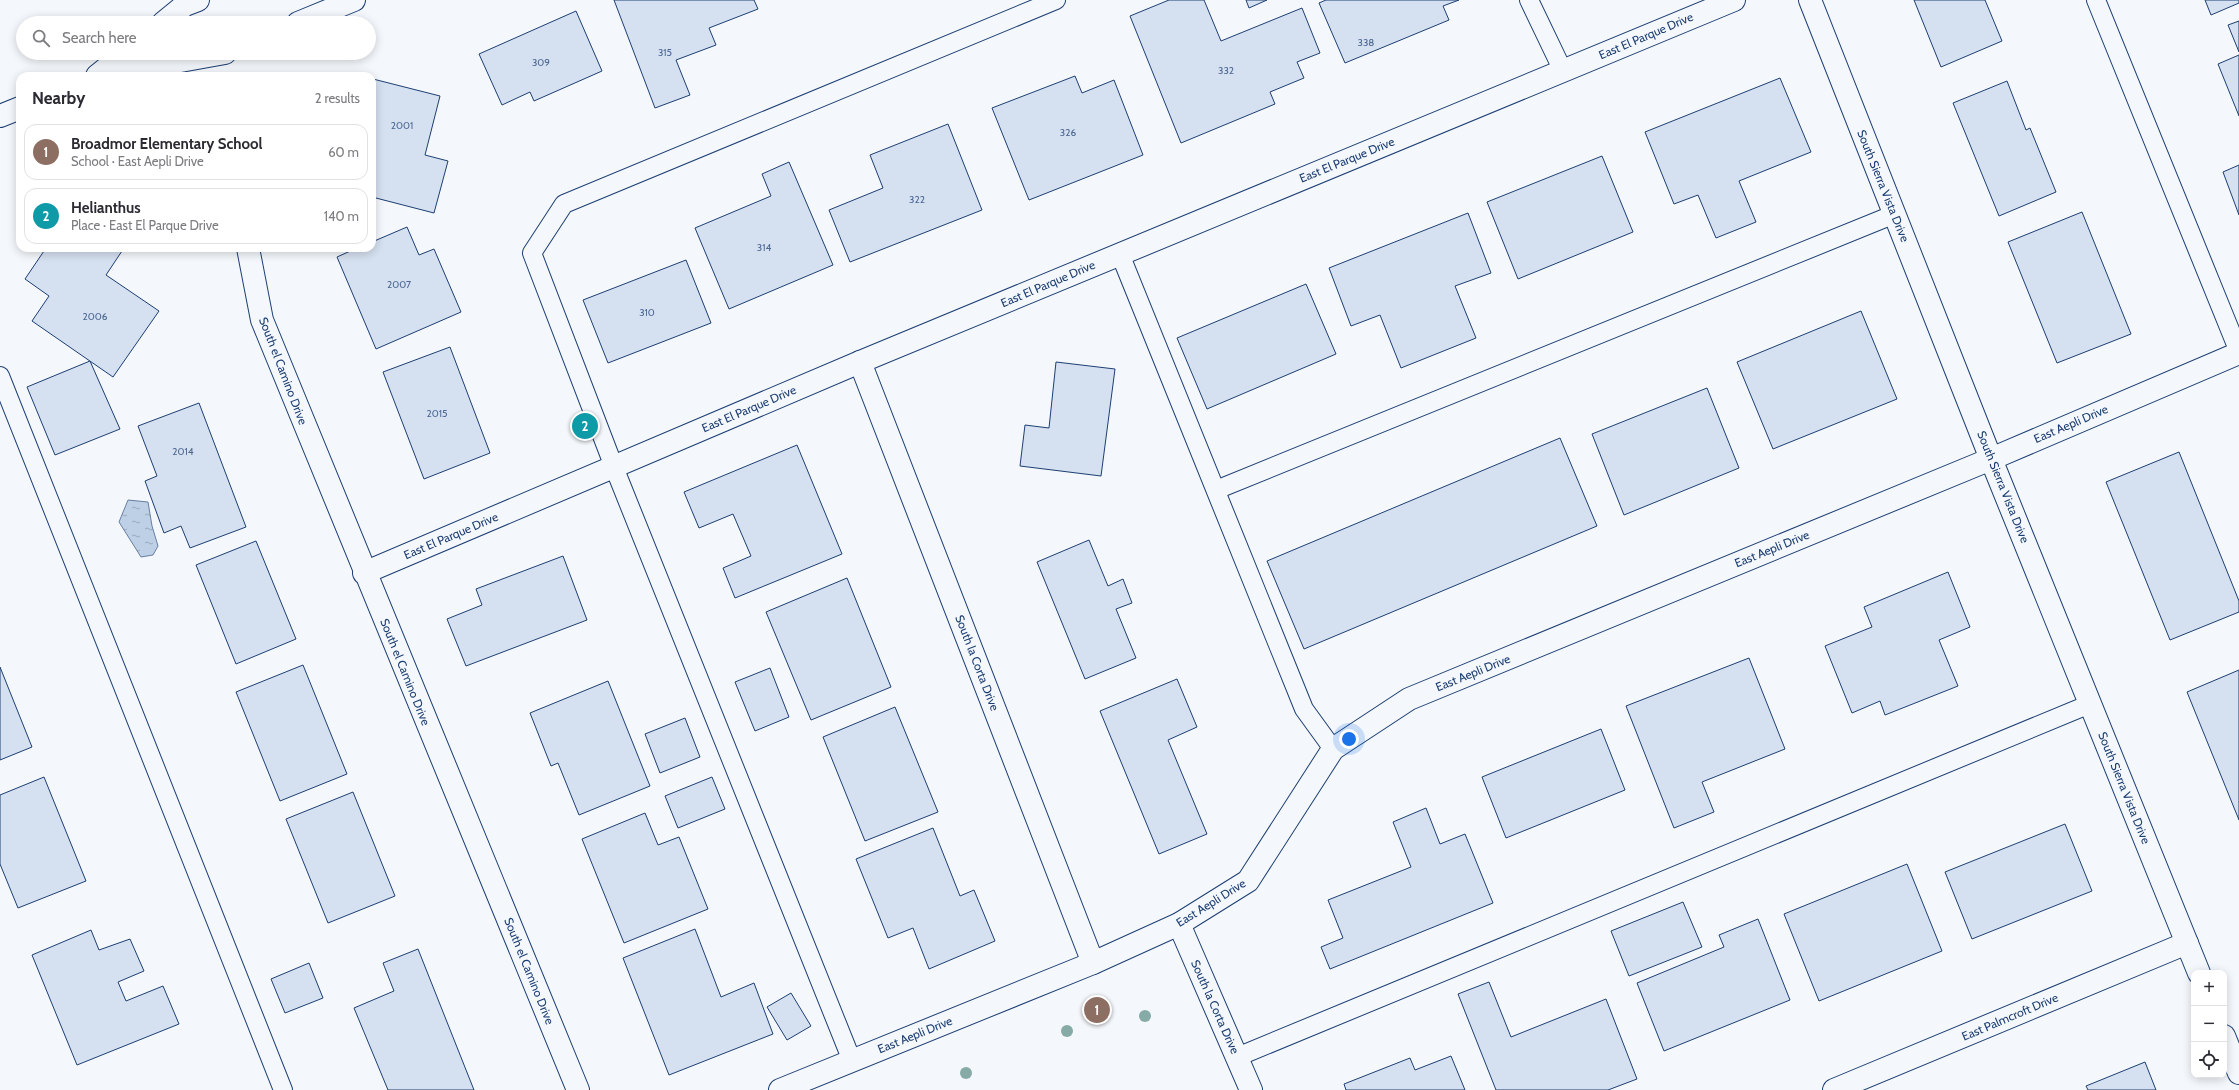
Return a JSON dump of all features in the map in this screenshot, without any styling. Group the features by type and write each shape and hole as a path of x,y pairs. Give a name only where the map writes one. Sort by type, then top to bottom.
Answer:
{"street":[{"path":"172,16 185,6 198,0"},
{"path":"315,16 354,0"},
{"name":"East El Parque Drive","path":"364,573 860,362 1734,0"},
{"name":"South Sierra Vista Drive","path":"1810,0 1991,459 2198,970"},
{"path":"102,72 116,60"},
{"path":"119,72 186,60"},
{"path":"0,116 16,110"},
{"name":"South el Camino Drive","path":"249,252 262,320 364,573 578,1090"},
{"name":"East Aepli Drive","path":"780,1090 1093,963 1179,924 1248,881 1333,750 1409,699 1991,459 2239,353"},
{"name":"South la Corta Drive","path":"860,362 1093,963"},
{"name":"South la Corta Drive","path":"1179,924 1251,1090"},
{"name":"East Palmcroft Drive","path":"1834,1090 2186,943"},
{"path":"2226,1042 2239,1073"}],"lane":[{"path":"852,1061 614,467 532,253 564,204 1056,0"},
{"path":"1529,0 1563,71"},
{"path":"2096,0 2239,353"},
{"path":"1216,490 1895,214"},
{"path":"1120,254 1304,709 1333,750"},
{"path":"0,376 283,1090"},
{"path":"1237,1057 2090,704"}],"water":[{"path":"128,500 148,502 152,526 158,546 153,555 141,557 119,522"}],"building":[{"path":"614,0 754,0 758,9 709,28 716,45 676,60 690,95 655,108"},
{"path":"1169,0 1204,0 1221,41 1302,8 1320,53 1297,62 1304,78 1270,92 1275,104 1181,143 1130,16"},
{"path":"1246,0 1267,0 1249,8"},
{"path":"1326,0 1459,0 1443,6 1449,20 1345,63 1319,3"},
{"path":"1914,0 1985,0 2002,41 1941,67"},
{"path":"2205,0 2239,0 2239,3 2211,15"},
{"path":"576,11 602,71 534,101 530,92 502,105 479,54"},
{"path":"2239,21 2239,52 2228,25"},
{"path":"2239,55 2239,116 2218,64"},
{"path":"1075,76 1082,93 1114,80 1143,155 1029,200 992,108"},
{"path":"1780,78 1811,152 1739,181 1756,222 1716,238 1698,195 1674,204 1645,132"},
{"path":"376,80 440,96 425,155 448,161 434,213 376,198"},
{"path":"2007,81 2026,130 2030,128 2056,192 1999,216 1953,103"},
{"path":"948,124 982,210 850,262 829,210 883,188 870,155"},
{"path":"1602,156 1633,232 1518,279 1487,202"},
{"path":"789,162 833,265 729,309 695,228 771,196 762,174"},
{"path":"2239,165 2239,215 2223,172"},
{"path":"2082,212 2131,334 2057,363 2008,242"},
{"path":"1468,213 1491,273 1455,286 1476,338 1401,368 1380,315 1351,326 1329,268"},
{"path":"407,227 419,255 434,249 461,312 376,349 337,257 348,252 376,252 376,240"},
{"path":"43,252 121,252 106,275 159,311 113,377 32,321 49,296 25,279"},
{"path":"686,260 711,323 608,363 583,300"},
{"path":"1306,284 1336,354 1207,409 1177,338"},
{"path":"1861,311 1897,399 1773,449 1737,362"},
{"path":"450,347 490,453 424,479 383,372"},
{"path":"90,361 120,429 55,455 27,387"},
{"path":"1056,362 1115,369 1101,476 1020,466 1025,425 1049,428"},
{"path":"1707,388 1739,468 1624,515 1592,434"},
{"path":"199,403 246,527 190,548 181,526 164,533 145,481 157,476 138,426"},
{"path":"1560,438 1597,526 1304,649 1267,561"},
{"path":"797,445 842,554 735,598 723,568 751,556 733,514 699,528 684,492"},
{"path":"2179,452 2239,601 2239,612 2170,640 2106,482"},
{"path":"1089,540 1108,586 1123,579 1132,603 1116,609 1136,658 1085,679 1037,562"},
{"path":"256,541 296,639 236,664 196,565"},
{"path":"563,556 587,620 466,666 447,619 482,605 476,589"},
{"path":"1948,572 1970,627 1939,640 1958,686 1885,715 1880,701 1852,713 1825,646 1872,627 1864,607"},
{"path":"847,578 891,687 811,720 766,612"},
{"path":"1749,658 1785,749 1702,782 1714,812 1674,828 1626,706"},
{"path":"303,665 347,774 280,801 236,692"},
{"path":"0,667 32,747 0,760"},
{"path":"770,668 789,717 755,731 735,682"},
{"path":"2239,670 2239,820 2187,692"},
{"path":"1177,679 1197,727 1168,740 1207,834 1159,854 1100,711"},
{"path":"608,681 650,786 579,815 558,763 551,766 530,713"},
{"path":"895,707 938,812 865,841 823,737"},
{"path":"685,718 700,757 660,773 645,734"},
{"path":"1601,729 1625,790 1506,838 1482,777"},
{"path":"44,777 86,881 18,908 0,864 0,795"},
{"path":"712,777 725,809 678,828 665,796"},
{"path":"353,792 395,896 328,923 286,819"},
{"path":"1426,808 1440,844 1465,834 1493,903 1330,969 1321,947 1343,938 1328,900 1411,867 1393,822"},
{"path":"645,813 658,845 679,837 708,909 624,943 582,839"},
{"path":"2065,824 2092,891 1972,939 1945,872"},
{"path":"933,828 960,896 974,890 995,941 929,969 913,928 888,938 856,859"},
{"path":"1907,864 1942,951 1819,1001 1784,914"},
{"path":"1683,902 1702,947 1629,976 1611,931"},
{"path":"1758,919 1790,1000 1664,1051 1637,983 1724,947 1719,935"},
{"path":"695,929 721,997 754,983 773,1034 669,1075 623,958"},
{"path":"91,930 99,950 130,939 144,971 118,982 126,1001 163,986 179,1024 77,1065 32,955"},
{"path":"418,949 474,1090 388,1090 354,1008 394,991 383,963"},
{"path":"309,963 323,998 285,1013 271,979"},
{"path":"1489,982 1511,1037 1606,999 1637,1079 1608,1090 1496,1090 1458,994"},
{"path":"791,993 811,1026 787,1040 767,1007"},
{"path":"1451,1056 1465,1090 1346,1090 1344,1084 1410,1058 1415,1070"},
{"path":"2145,1062 2156,1090 2088,1090 2086,1086"}],"place":[{"name":"Helianthus","path":"585,426"},
{"name":"Broadmor Elementary School","path":"1097,1010"}]}
